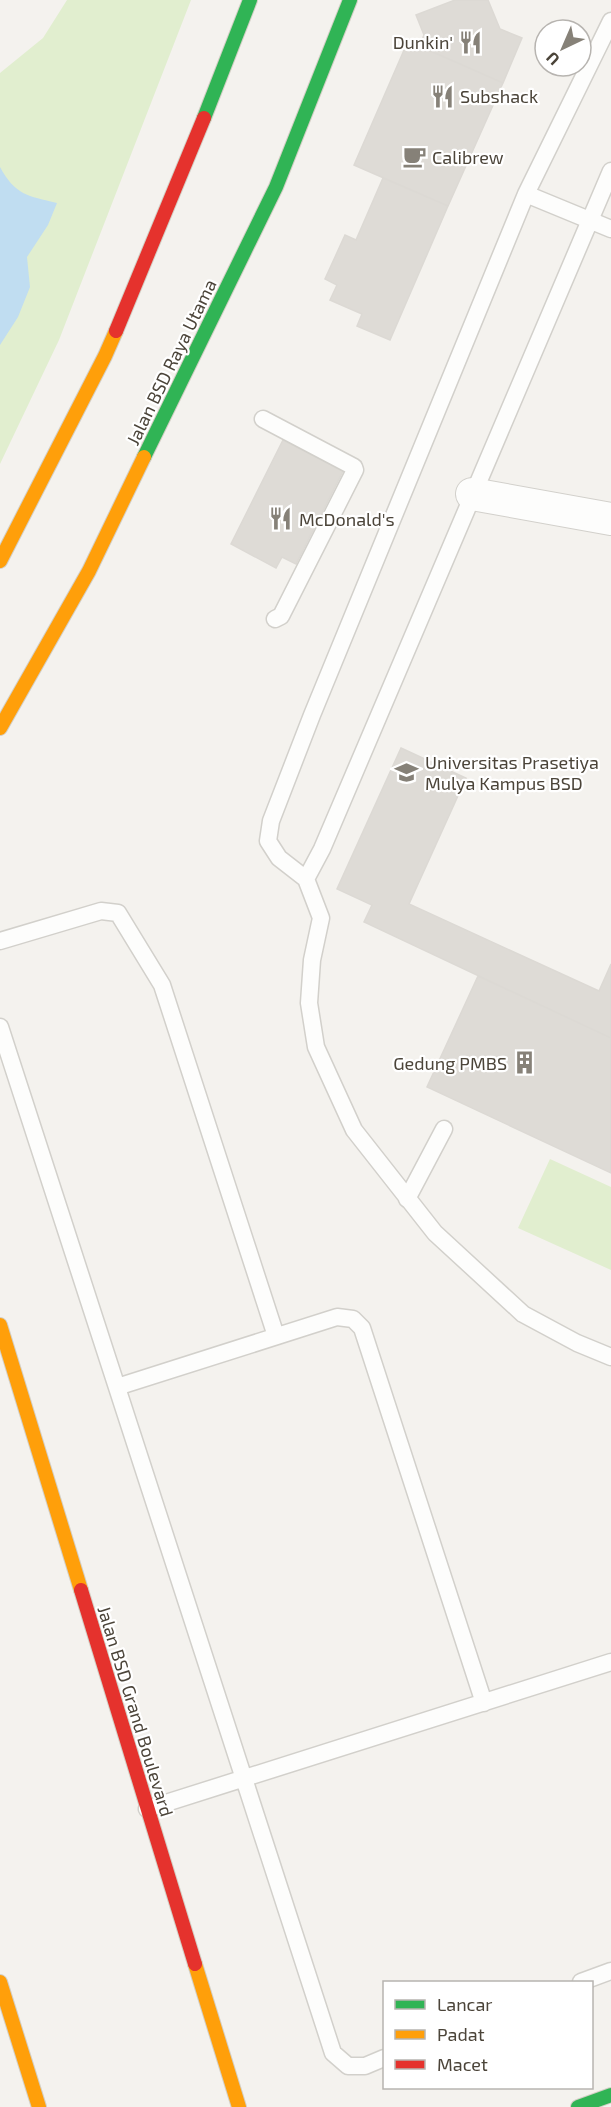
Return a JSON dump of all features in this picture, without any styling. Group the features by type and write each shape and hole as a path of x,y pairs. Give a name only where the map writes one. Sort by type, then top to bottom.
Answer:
{"main road":[{"path":"0,561 105,356 188,160 250,0"},
{"name":"Jalan BSD Raya Utama","path":"0,728 89,571 276,187 350,0"},
{"name":"Jalan BSD Grand Boulevard","path":"0,1325 239,2107"},
{"path":"0,1982 39,2107"},
{"path":"578,2107 611,2095"}],"street":[{"path":"472,494 611,519"}],"lane":[{"path":"611,21 526,194 317,704 271,821 268,841 279,858 306,879 321,918 312,960 309,1003 316,1047 354,1130 435,1233 523,1314 577,1343 611,1357"},
{"path":"306,879 322,849 611,171"},
{"path":"526,194 611,229"},
{"path":"263,419 354,467 355,470 281,616 275,620"},
{"path":"0,941 101,911 118,913 162,985 276,1336"},
{"path":"0,1027 333,2053 348,2066 365,2066 383,2058"},
{"path":"407,1199 444,1129"},
{"path":"117,1387 337,1317 353,1319 362,1328 484,1703"},
{"path":"147,1809 611,1662"},
{"path":"586,1981 611,1971"}],"green space":[{"path":"67,0 191,0 59,340 0,464 0,73 43,38"},
{"path":"550,1159 611,1187 611,1270 518,1228"}],"water":[{"path":"0,167 11,183 23,193 57,203 48,225 27,257 30,287 18,317 0,345"}],"building":[{"name":"Dunkin'","path":"455,0 488,0 500,29 522,38 503,83 419,46 424,35 416,15"},
{"path":"408,41 503,83 448,206 354,165"},
{"path":"383,178 448,206 390,340 357,326 362,314 330,300 337,285 325,279 345,235 356,240"},
{"name":"McDonald's","path":"283,440 343,471 296,564 282,557 276,568 231,544"},
{"path":"401,748 466,778 409,904 599,991 611,964 611,1038 364,922 372,905 337,889"},
{"name":"Gedung PMBS","path":"478,976 611,1038 611,1173 427,1087"}],"traffic: fast":[{"path":"204,118 250,0"},
{"path":"144,457 276,187 350,0"},
{"path":"578,2107 611,2095"}],"traffic: slow":[{"path":"0,561 116,331"},
{"path":"0,728 89,571 144,457"},
{"path":"0,1325 81,1590"},
{"path":"195,1964 239,2107"},
{"path":"0,1982 39,2107"}],"traffic: jam":[{"path":"116,331 204,118"},
{"path":"81,1590 195,1964"}],"place":[{"name":"Dunkin'","path":"471,42"},
{"name":"Subshack","path":"442,96"},
{"name":"Calibrew","path":"414,157"},
{"name":"McDonald's","path":"281,519"},
{"name":"Universitas Prasetiya Mulya Kampus BSD","path":"407,772"},
{"name":"Gedung PMBS","path":"525,1063"}]}
